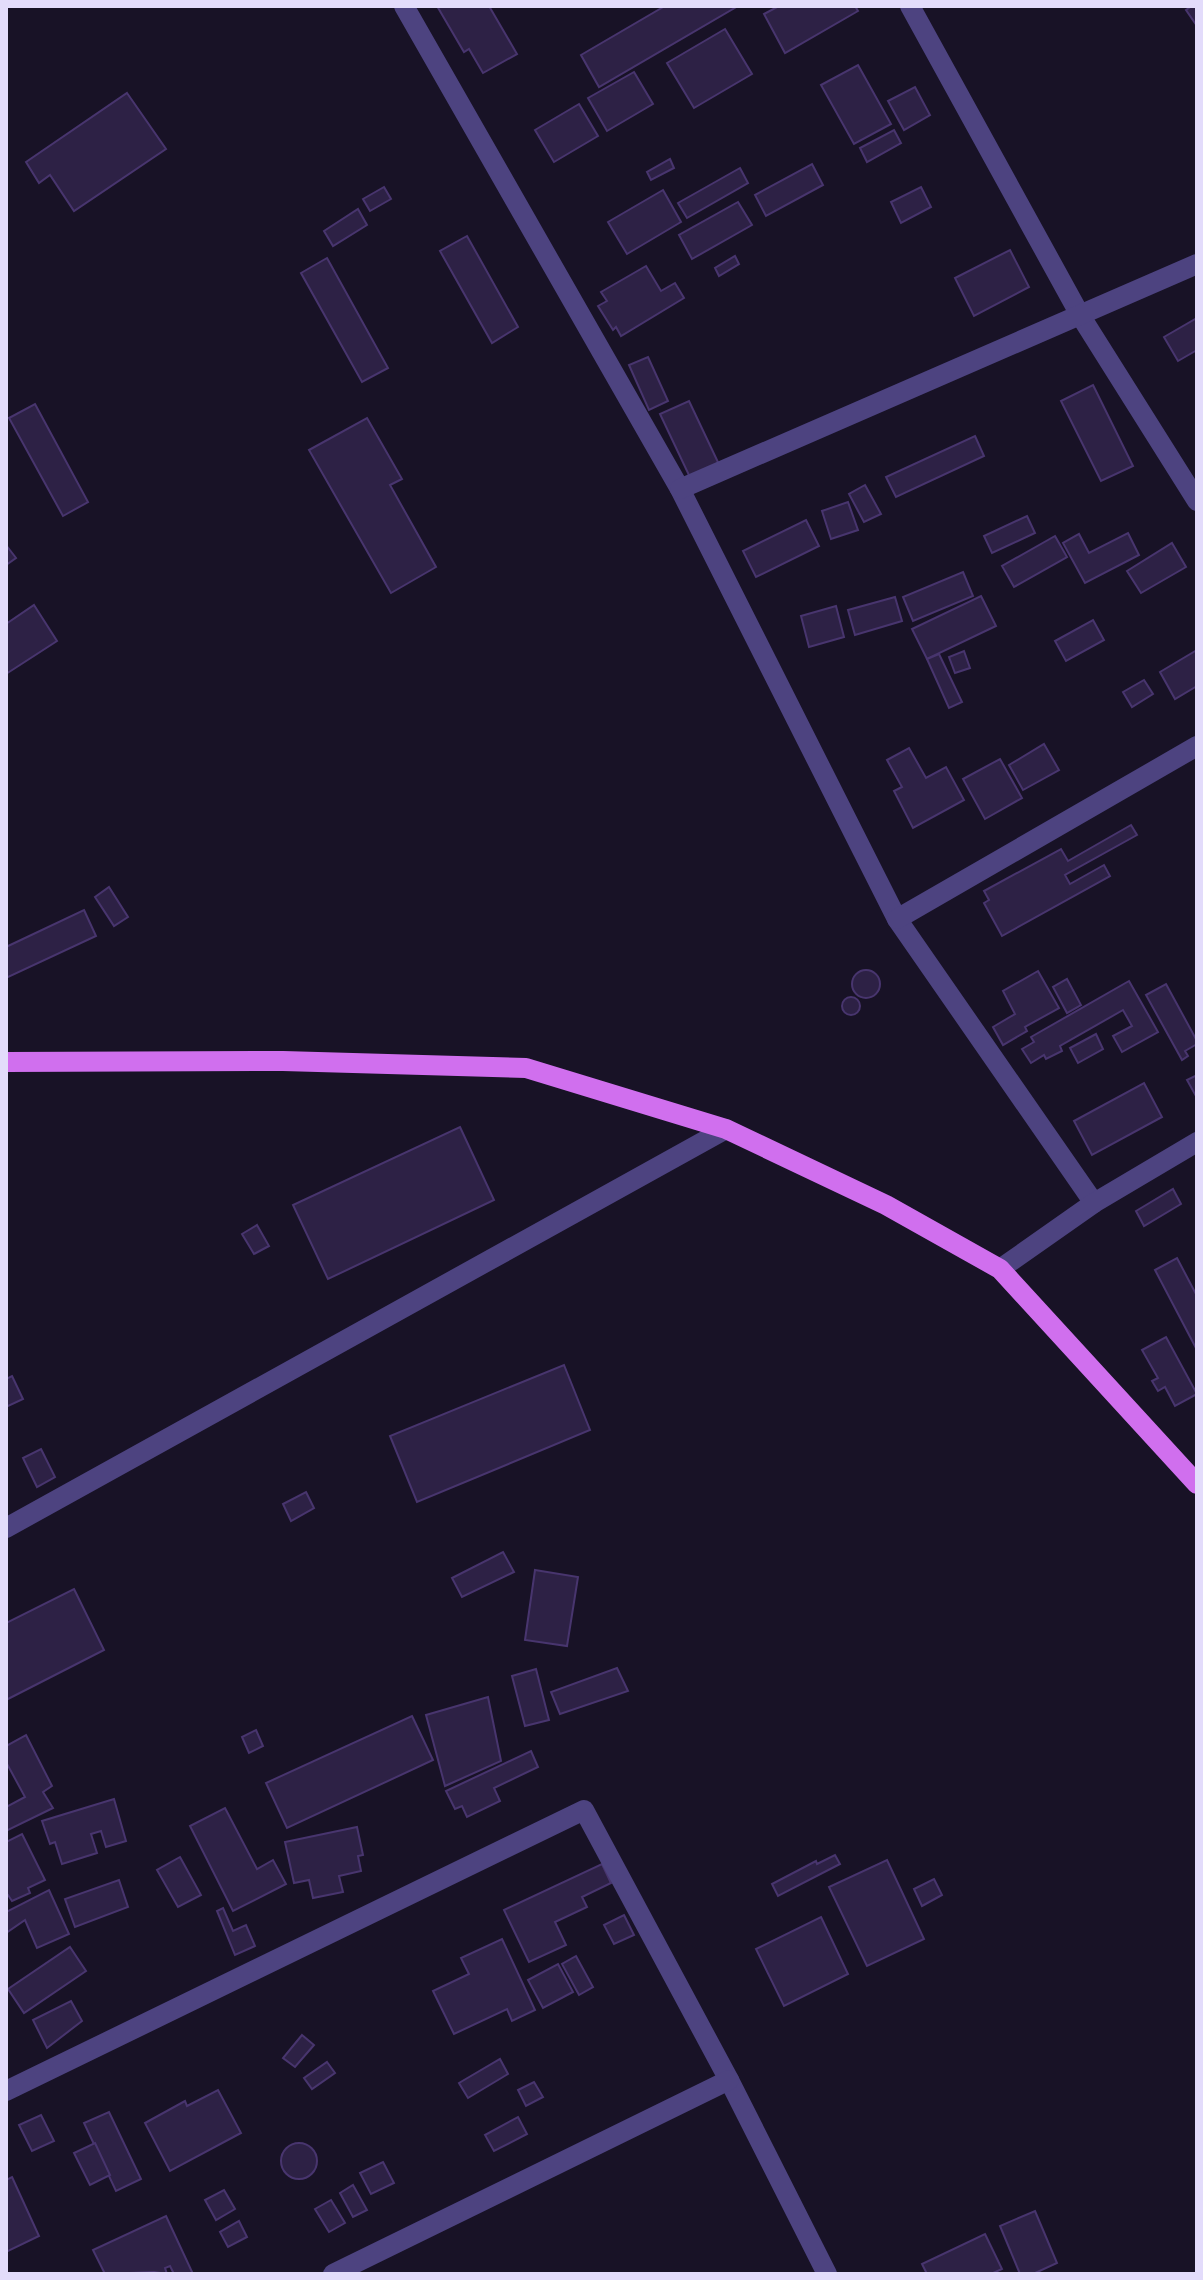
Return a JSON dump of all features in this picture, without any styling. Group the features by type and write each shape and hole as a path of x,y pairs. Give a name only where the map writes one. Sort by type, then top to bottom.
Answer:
{"main road":[{"path":"6,1062 283,1061 526,1068 726,1129 886,1205 1000,1269 1197,1484"}],"street":[{"path":"404,6 680,489 897,919 1094,1203"},
{"path":"910,6 1080,315 1197,501"},
{"path":"680,489 1197,264"},
{"path":"897,919 1197,746"},
{"path":"6,1528 726,1129"},
{"path":"1000,1269 1094,1203 1197,1142"},
{"path":"6,2091 584,1810 729,2080 827,2274"},
{"path":"333,2274 729,2080"}],"building":[{"path":"437,6 489,6 517,54 483,73 469,49 464,52"},
{"path":"665,6 738,6 599,87 581,55"},
{"path":"779,6 855,6 858,11 785,53 764,14"},
{"path":"1197,6 1197,26 1186,10"},
{"path":"725,29 752,74 694,108 667,63"},
{"path":"858,65 891,124 854,144 821,85"},
{"path":"634,72 653,104 607,131 588,98"},
{"path":"915,87 930,115 904,130 888,101"},
{"path":"127,93 166,149 74,211 50,175 39,183 26,162"},
{"path":"579,104 598,136 554,162 535,130"},
{"path":"894,130 901,143 867,162 860,148"},
{"path":"670,159 674,168 651,180 647,172"},
{"path":"812,164 823,185 766,216 755,195"},
{"path":"740,168 748,183 687,218 678,203"},
{"path":"384,187 391,199 370,211 363,199"},
{"path":"921,187 931,207 901,223 891,202"},
{"path":"663,190 681,222 627,254 608,222"},
{"path":"738,202 752,225 692,259 679,235"},
{"path":"358,209 367,225 333,246 324,231"},
{"path":"467,236 518,327 492,343 440,251"},
{"path":"1010,250 1029,287 974,316 955,278"},
{"path":"735,256 739,264 719,276 715,268"},
{"path":"327,258 388,368 362,382 301,273"},
{"path":"646,266 661,291 675,283 684,298 621,336 616,327 613,330 598,306 607,301 601,292"},
{"path":"1197,318 1197,350 1178,361 1164,337"},
{"path":"648,357 668,401 649,410 629,365"},
{"path":"1093,385 1133,466 1101,481 1061,401"},
{"path":"689,401 725,477 696,490 660,414"},
{"path":"35,404 88,502 63,516 9,418"},
{"path":"367,418 402,479 390,485 436,567 391,593 309,450"},
{"path":"975,436 984,456 896,497 886,477"},
{"path":"865,485 881,514 864,522 849,494"},
{"path":"848,502 858,530 831,539 822,511"},
{"path":"1027,516 1035,533 992,553 984,536"},
{"path":"806,520 819,546 756,577 743,551"},
{"path":"1128,533 1139,555 1085,583 1063,543 1079,534 1089,553"},
{"path":"1055,536 1067,557 1014,587 1002,566"},
{"path":"1172,543 1186,567 1141,593 1127,571"},
{"path":"6,545 16,558 6,565"},
{"path":"963,572 973,596 913,621 903,597"},
{"path":"981,596 996,626 927,659 912,629"},
{"path":"895,597 902,621 855,635 848,610"},
{"path":"34,605 57,641 6,674 6,624"},
{"path":"836,606 844,637 809,647 801,616"},
{"path":"1093,620 1104,640 1066,661 1055,641"},
{"path":"1197,650 1197,686 1175,699 1160,672"},
{"path":"964,651 970,668 955,673 949,657"},
{"path":"939,654 962,702 949,708 927,659"},
{"path":"1144,680 1153,694 1132,707 1123,692"},
{"path":"1044,744 1059,770 1023,790 1009,765"},
{"path":"909,748 926,778 946,767 964,800 913,828 894,791 902,787 887,760"},
{"path":"1000,759 1022,798 985,819 963,779"},
{"path":"1131,825 1137,835 1065,875 1070,884 1104,865 1110,876 1002,936 984,903 989,900 984,891 1061,849 1068,861"},
{"path":"109,887 128,917 114,926 95,897"},
{"path":"84,910 96,936 6,978 6,947"},
{"path":"866,970 876,974 880,984 876,994 866,998 856,994 852,984 856,974"},
{"path":"1038,971 1059,1008 1025,1027 1027,1031 1003,1045 993,1027 1015,1014 1003,991"},
{"path":"1067,979 1081,1005 1067,1013 1053,987"},
{"path":"1129,981 1158,1032 1122,1052 1113,1036 1132,1026 1123,1010 1060,1046 1062,1051 1046,1059 1044,1055 1031,1063 1022,1049 1034,1042 1031,1037"},
{"path":"1166,984 1197,1041 1185,1051 1188,1056 1182,1060 1146,995"},
{"path":"847,997 855,997 860,1006 858,1013 847,1015 842,1010 842,1002"},
{"path":"1096,1034 1103,1049 1078,1063 1070,1048"},
{"path":"1197,1075 1197,1098 1187,1080"},
{"path":"1144,1083 1162,1117 1092,1155 1074,1121"},
{"path":"460,1127 494,1200 328,1279 293,1205"},
{"path":"1173,1189 1181,1204 1144,1226 1136,1211"},
{"path":"257,1225 269,1246 254,1254 242,1234"},
{"path":"1177,1258 1197,1296 1197,1350 1155,1270"},
{"path":"1166,1337 1197,1394 1175,1406 1165,1387 1158,1391 1152,1381 1158,1378 1142,1350"},
{"path":"564,1365 590,1430 417,1502 390,1436"},
{"path":"12,1376 23,1399 6,1407 6,1379"},
{"path":"41,1449 55,1477 37,1487 23,1458"},
{"path":"306,1492 314,1508 291,1521 283,1504"},
{"path":"503,1552 514,1572 462,1597 452,1578"},
{"path":"535,1570 578,1577 567,1646 525,1640"},
{"path":"74,1589 104,1650 6,1700 6,1623"},
{"path":"617,1668 628,1691 560,1714 551,1692"},
{"path":"536,1669 549,1720 525,1726 512,1676"},
{"path":"488,1697 501,1761 445,1786 426,1715"},
{"path":"412,1716 433,1760 287,1828 266,1783"},
{"path":"256,1730 263,1746 249,1753 242,1737"},
{"path":"26,1735 52,1786 43,1792 53,1808 6,1831 6,1807 25,1797 6,1762 6,1746"},
{"path":"531,1751 538,1767 494,1788 500,1801 467,1817 462,1806 455,1809 446,1791"},
{"path":"114,1799 126,1841 106,1847 101,1831 91,1834 97,1853 62,1864 55,1842 50,1844 42,1821"},
{"path":"225,1808 257,1869 273,1860 286,1884 233,1911 190,1826"},
{"path":"357,1827 363,1855 358,1856 361,1871 339,1876 343,1892 313,1898 309,1880 294,1883 285,1842"},
{"path":"22,1834 45,1880 28,1888 30,1893 12,1901 6,1896 6,1842"},
{"path":"835,1855 840,1864 778,1896 772,1884 816,1861 817,1864"},
{"path":"180,1857 201,1895 178,1907 157,1870"},
{"path":"887,1860 924,1939 867,1966 829,1887"},
{"path":"602,1864 611,1883 582,1897 587,1907 555,1922 566,1945 529,1962 504,1910"},
{"path":"934,1879 942,1895 922,1906 914,1889"},
{"path":"119,1880 128,1907 75,1927 65,1899"},
{"path":"49,1890 69,1934 37,1948 25,1920 6,1933 6,1912"},
{"path":"223,1908 233,1931 246,1925 255,1946 235,1955 217,1911"},
{"path":"624,1915 634,1935 614,1944 604,1925"},
{"path":"821,1917 848,1974 784,2006 756,1949"},
{"path":"502,1939 535,2010 512,2021 507,2009 454,2034 433,1991 469,1974 461,1958"},
{"path":"70,1947 86,1971 24,2013 8,1989"},
{"path":"576,1956 593,1987 579,1995 562,1964"},
{"path":"558,1964 573,1992 543,2008 528,1980"},
{"path":"71,2001 82,2021 47,2048 33,2020"},
{"path":"302,2035 314,2045 295,2067 283,2058"},
{"path":"500,2059 508,2074 468,2098 459,2083"},
{"path":"327,2062 335,2073 312,2089 304,2078"},
{"path":"534,2082 543,2097 526,2106 518,2090"},
{"path":"218,2090 241,2133 170,2171 145,2123 185,2101 187,2106"},
{"path":"109,2112 141,2179 116,2191 84,2123"},
{"path":"41,2115 54,2141 32,2151 19,2125"},
{"path":"518,2117 527,2134 494,2151 485,2135"},
{"path":"95,2143 110,2175 90,2185 74,2153"},
{"path":"299,2143 312,2148 317,2161 312,2174 299,2179 286,2174 281,2161 286,2148"},
{"path":"383,2162 394,2183 371,2194 360,2173"},
{"path":"12,2177 39,2236 6,2252 6,2180"},
{"path":"353,2185 367,2210 353,2217 340,2193"},
{"path":"224,2190 235,2209 216,2220 205,2200"},
{"path":"331,2200 345,2223 329,2232 315,2209"},
{"path":"1035,2211 1057,2263 1033,2274 1020,2274 1000,2226"},
{"path":"166,2216 193,2274 174,2274 170,2266 165,2268 167,2274 105,2274 93,2250"},
{"path":"239,2221 247,2237 228,2247 220,2232"},
{"path":"985,2234 1002,2269 991,2274 927,2274 922,2264"}]}
